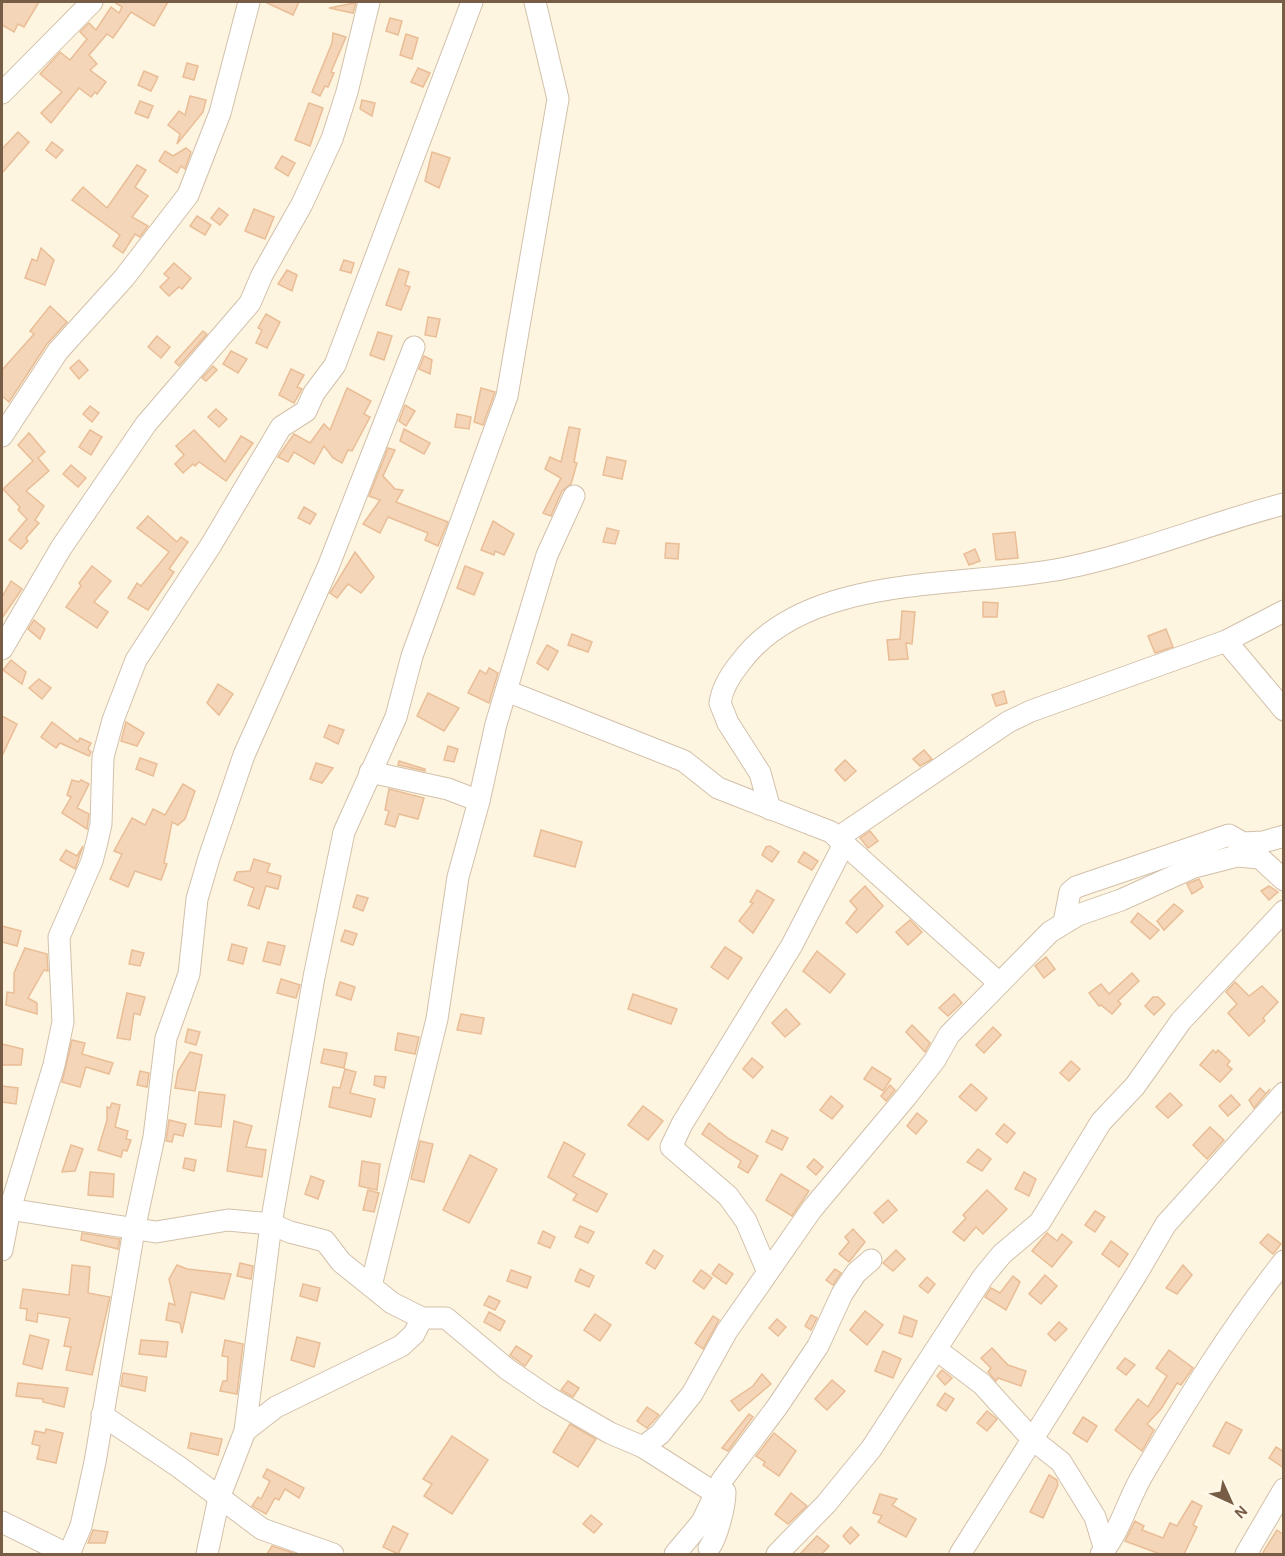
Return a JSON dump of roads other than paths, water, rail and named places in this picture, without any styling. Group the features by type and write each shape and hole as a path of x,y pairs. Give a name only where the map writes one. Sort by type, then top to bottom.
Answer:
{"street":[{"path":"2,93 92,2"},
{"path":"2,436 58,351 124,278 188,195 220,113 249,2"},
{"path":"2,649 61,548 146,424 250,303 262,275 307,195 332,139 347,92 369,2"},
{"path":"2,1250 6,1209 54,1065 63,1022 60,938 92,861 101,824 103,757 136,660 211,545 282,425 306,411 314,393 335,364 472,2"},
{"path":"207,1554 219,1498 245,1431 271,1224 314,977 340,847 344,832 396,717 412,656 507,396 558,99 535,2"},
{"path":"2,1522 68,1554 85,1509 134,1230 154,1137 166,1038 189,974 197,899 208,858 244,755 327,567 414,347"},
{"path":"372,1286 437,1019 458,877 507,691 547,555 574,496"},
{"path":"771,809 760,773 728,723 720,703 732,675 751,647 775,629 822,606 857,596 916,586 1018,577 1068,568 1170,541 1284,504"},
{"path":"839,837 1008,722 1031,711 1226,641 1284,611"},
{"path":"1226,641 1284,710"},
{"path":"507,691 684,761 718,788 839,837 998,982"},
{"path":"370,772 448,789 479,801"},
{"path":"1064,922 1068,896 1076,887 1229,835 1243,843 1284,836"},
{"path":"767,1270 751,1231 728,1196 671,1146 682,1124 792,945 842,848 839,837"},
{"path":"643,1447 660,1434 692,1394 727,1331 767,1270 812,1209 935,1060 949,1035 998,982 1050,932 1064,922 1194,867 1237,856 1260,858 1284,880"},
{"path":"777,1554 826,1504 871,1449 983,1277 1002,1254 1046,1214 1101,1122 1134,1086 1166,1039 1284,911"},
{"path":"960,1554 1136,1275 1157,1236 1284,1093"},
{"path":"6,1209 134,1230 175,1230 228,1220 271,1224 290,1232 325,1241 341,1262 392,1303 422,1317 446,1318 507,1369 548,1397 610,1433 643,1447 715,1493 725,1492 725,1505 717,1525 716,1539 709,1548"},
{"path":"675,1554 702,1522 715,1493 818,1346 842,1294 856,1273 871,1260"},
{"path":"1103,1552 1134,1490 1191,1396 1246,1308 1284,1261"},
{"path":"245,1431 276,1407 401,1346 414,1334 422,1317"},
{"path":"937,1350 990,1392 1032,1439 1068,1471 1100,1528 1103,1552"},
{"path":"102,1415 157,1451 262,1529 333,1554"},
{"path":"1246,1554 1284,1489"}]}
